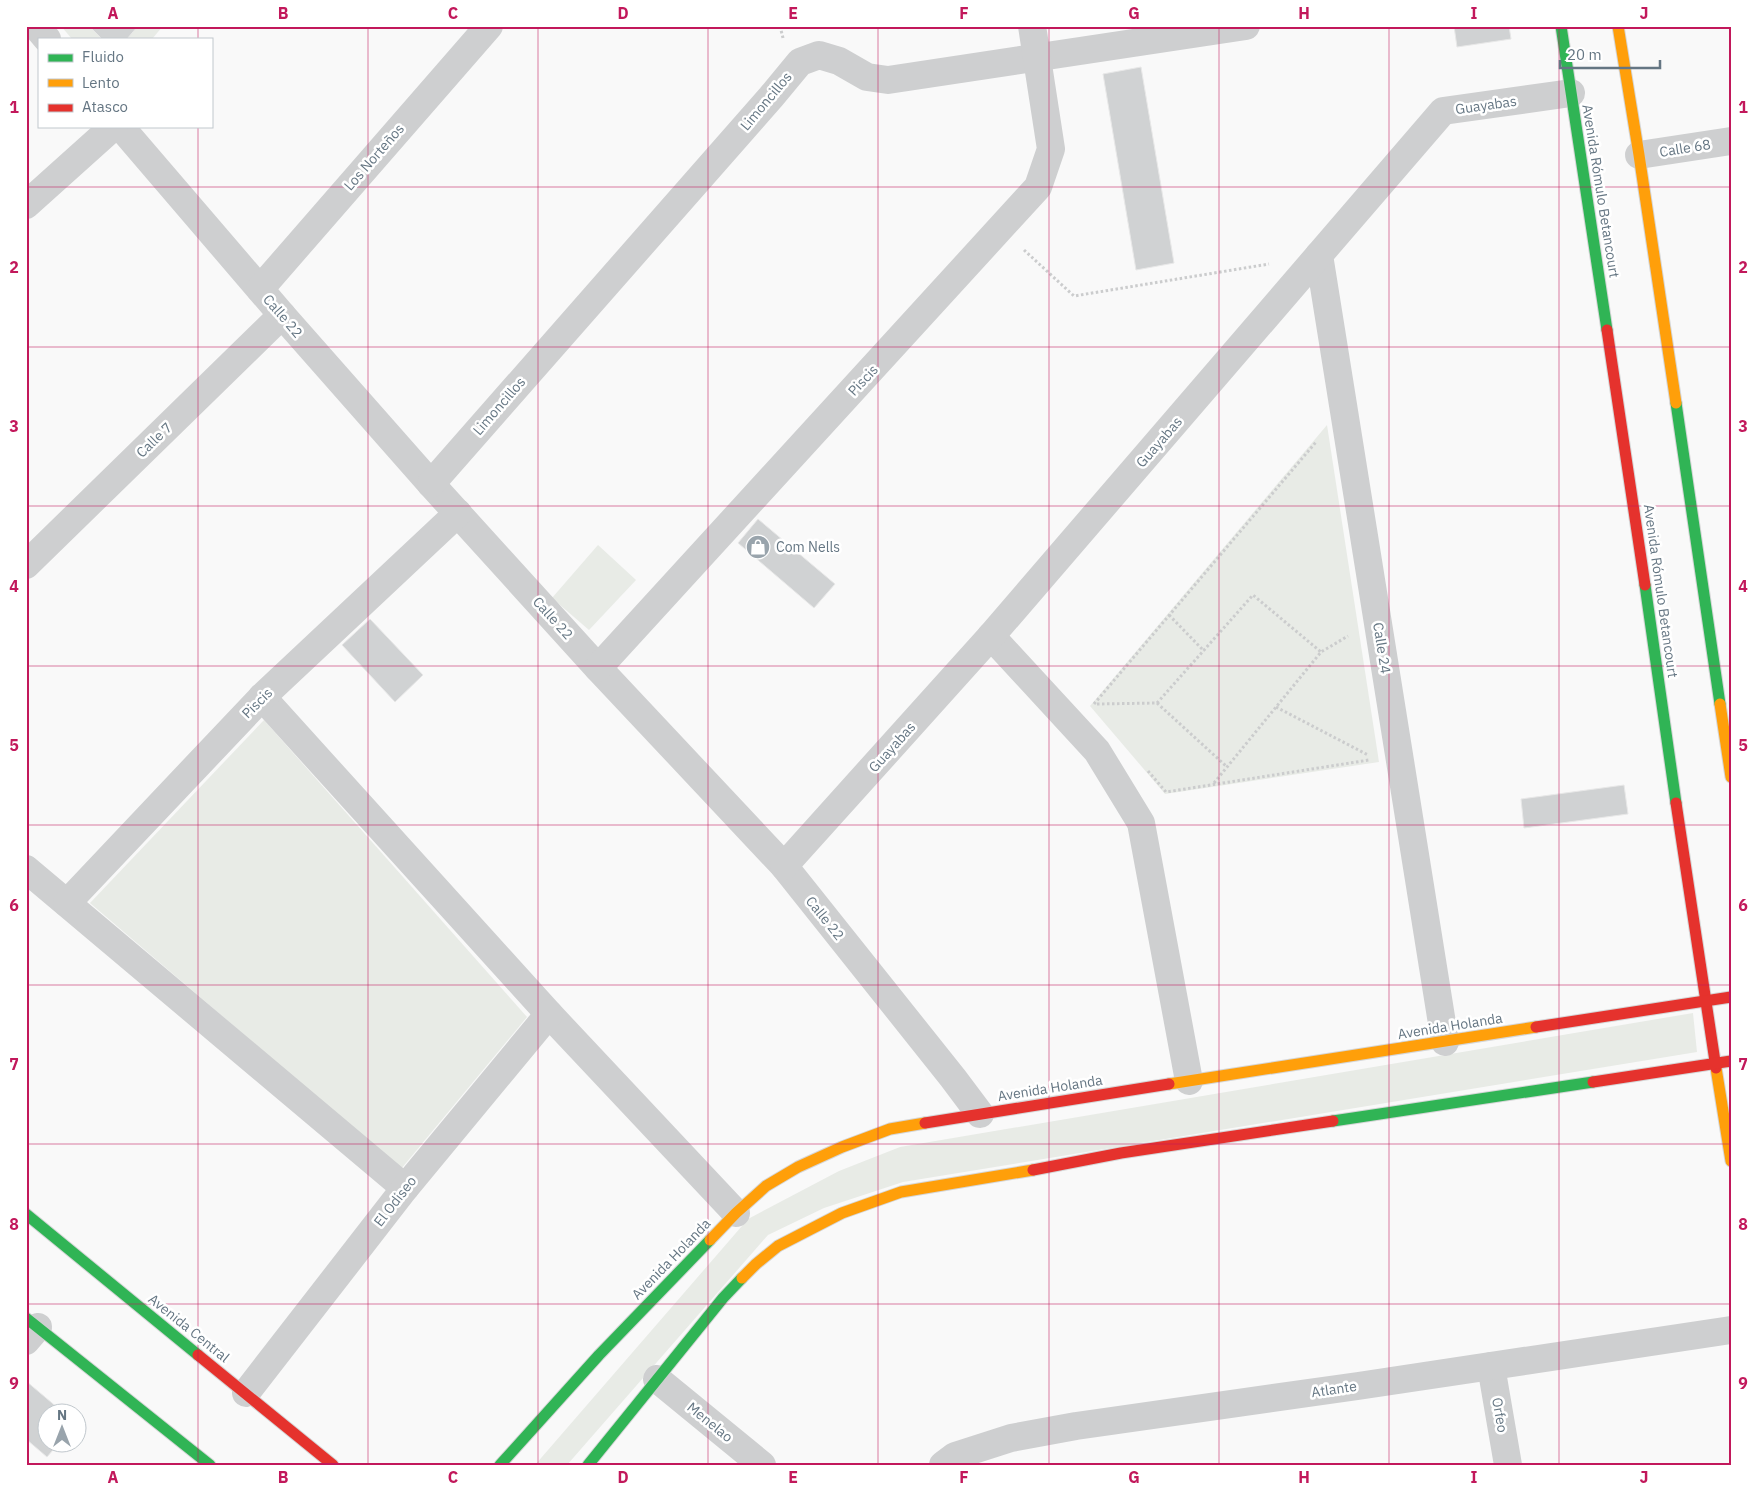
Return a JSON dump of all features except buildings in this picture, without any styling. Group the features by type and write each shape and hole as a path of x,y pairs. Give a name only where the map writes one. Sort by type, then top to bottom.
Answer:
{"street":[{"path":"36,26 46,38"},
{"name":"Los Norteños","path":"260,288 489,26"},
{"name":"Piscis","path":"598,668 1038,187 1051,149 1032,26"},
{"name":"Limoncillos","path":"431,484 800,62 820,55 839,61 867,77 888,80 1246,26"},
{"name":"Avenida Rómulo Betancourt","path":"1562,26 1635,512 1705,1001 1731,1161"},
{"path":"1618,26 1639,155 1731,777"},
{"name":"Guayabas","path":"784,866 991,636 1443,111 1571,92"},
{"path":"26,205 112,128"},
{"name":"Calle 22","path":"122,128 282,315 431,484 598,668 784,866 980,1114"},
{"name":"Calle 68","path":"1639,155 1731,141"},
{"name":"Calle 24","path":"1319,255 1445,1042"},
{"name":"Calle 7","path":"26,565 282,315"},
{"name":"Piscis","path":"67,903 262,697 458,513"},
{"path":"991,636 1097,751 1141,823 1189,1082"},
{"path":"262,697 549,1014 736,1213"},
{"path":"26,869 405,1188"},
{"name":"Avenida Holanda","path":"500,1465 599,1355 736,1213 766,1186 798,1167 842,1147 890,1129 1731,997"},
{"name":"El Odiseo","path":"246,1393 405,1188 549,1014"},
{"path":"588,1465 723,1298 756,1264 778,1246 842,1213 901,1192 1045,1168 1121,1153 1731,1061"},
{"name":"Avenida Central","path":"26,1214 333,1465"},
{"path":"30,1328 210,1465"},
{"name":"Atlante","path":"943,1465 955,1456 1011,1438 1076,1426 1731,1330"},
{"name":"Orfeo","path":"1491,1366 1508,1465"},
{"name":"Menelao","path":"657,1379 762,1465"}],"path":[{"path":"1001,229 1074,296 1270,263"},
{"path":"1094,704 1318,440"},
{"path":"1157,703 1254,595 1320,652"},
{"path":"1170,615 1204,651"},
{"path":"1214,784 1226,766 1320,652 1355,632"},
{"path":"1094,704 1157,703 1226,766"},
{"path":"1094,704 1099,711"},
{"path":"1142,764 1166,792 1376,759 1276,707"}],"shaded area":[{"path":"61,26 163,26 153,38 71,38"},
{"path":"1327,425 1379,762 1165,794 1090,706"},
{"path":"598,545 636,580 589,630 552,598"},
{"path":"264,720 527,1017 401,1169 90,903"},
{"path":"1693,1013 1697,1052 903,1182 824,1208 768,1235 567,1465 535,1465 748,1219 839,1171 900,1147"}],"traffic: fast":[{"path":"1561,26 1607,330"},
{"path":"1676,403 1720,704"},
{"path":"1645,585 1676,803"},
{"path":"1333,1121 1593,1082"},
{"path":"26,1214 198,1355"},
{"path":"500,1465 599,1355 710,1240"},
{"path":"588,1465 723,1298 742,1278"},
{"path":"26,1318 210,1465"}],"traffic: slow":[{"path":"1618,26 1676,403"},
{"path":"1720,704 1731,777"},
{"path":"1169,1084 1536,1027"},
{"path":"1716,1068 1731,1161"},
{"path":"710,1240 766,1186 798,1167 842,1147 890,1129 925,1123"},
{"path":"742,1278 778,1246 842,1213 901,1192 1033,1170"}],"traffic: jam":[{"path":"1607,330 1645,585"},
{"path":"1676,803 1716,1068"},
{"path":"1536,1027 1731,997"},
{"path":"1593,1082 1731,1061"},
{"path":"925,1123 1169,1084"},
{"path":"1033,1170 1121,1153 1333,1121"},
{"path":"198,1355 333,1465"}],"place":[{"name":"Com Nells","path":"758,547"}]}
